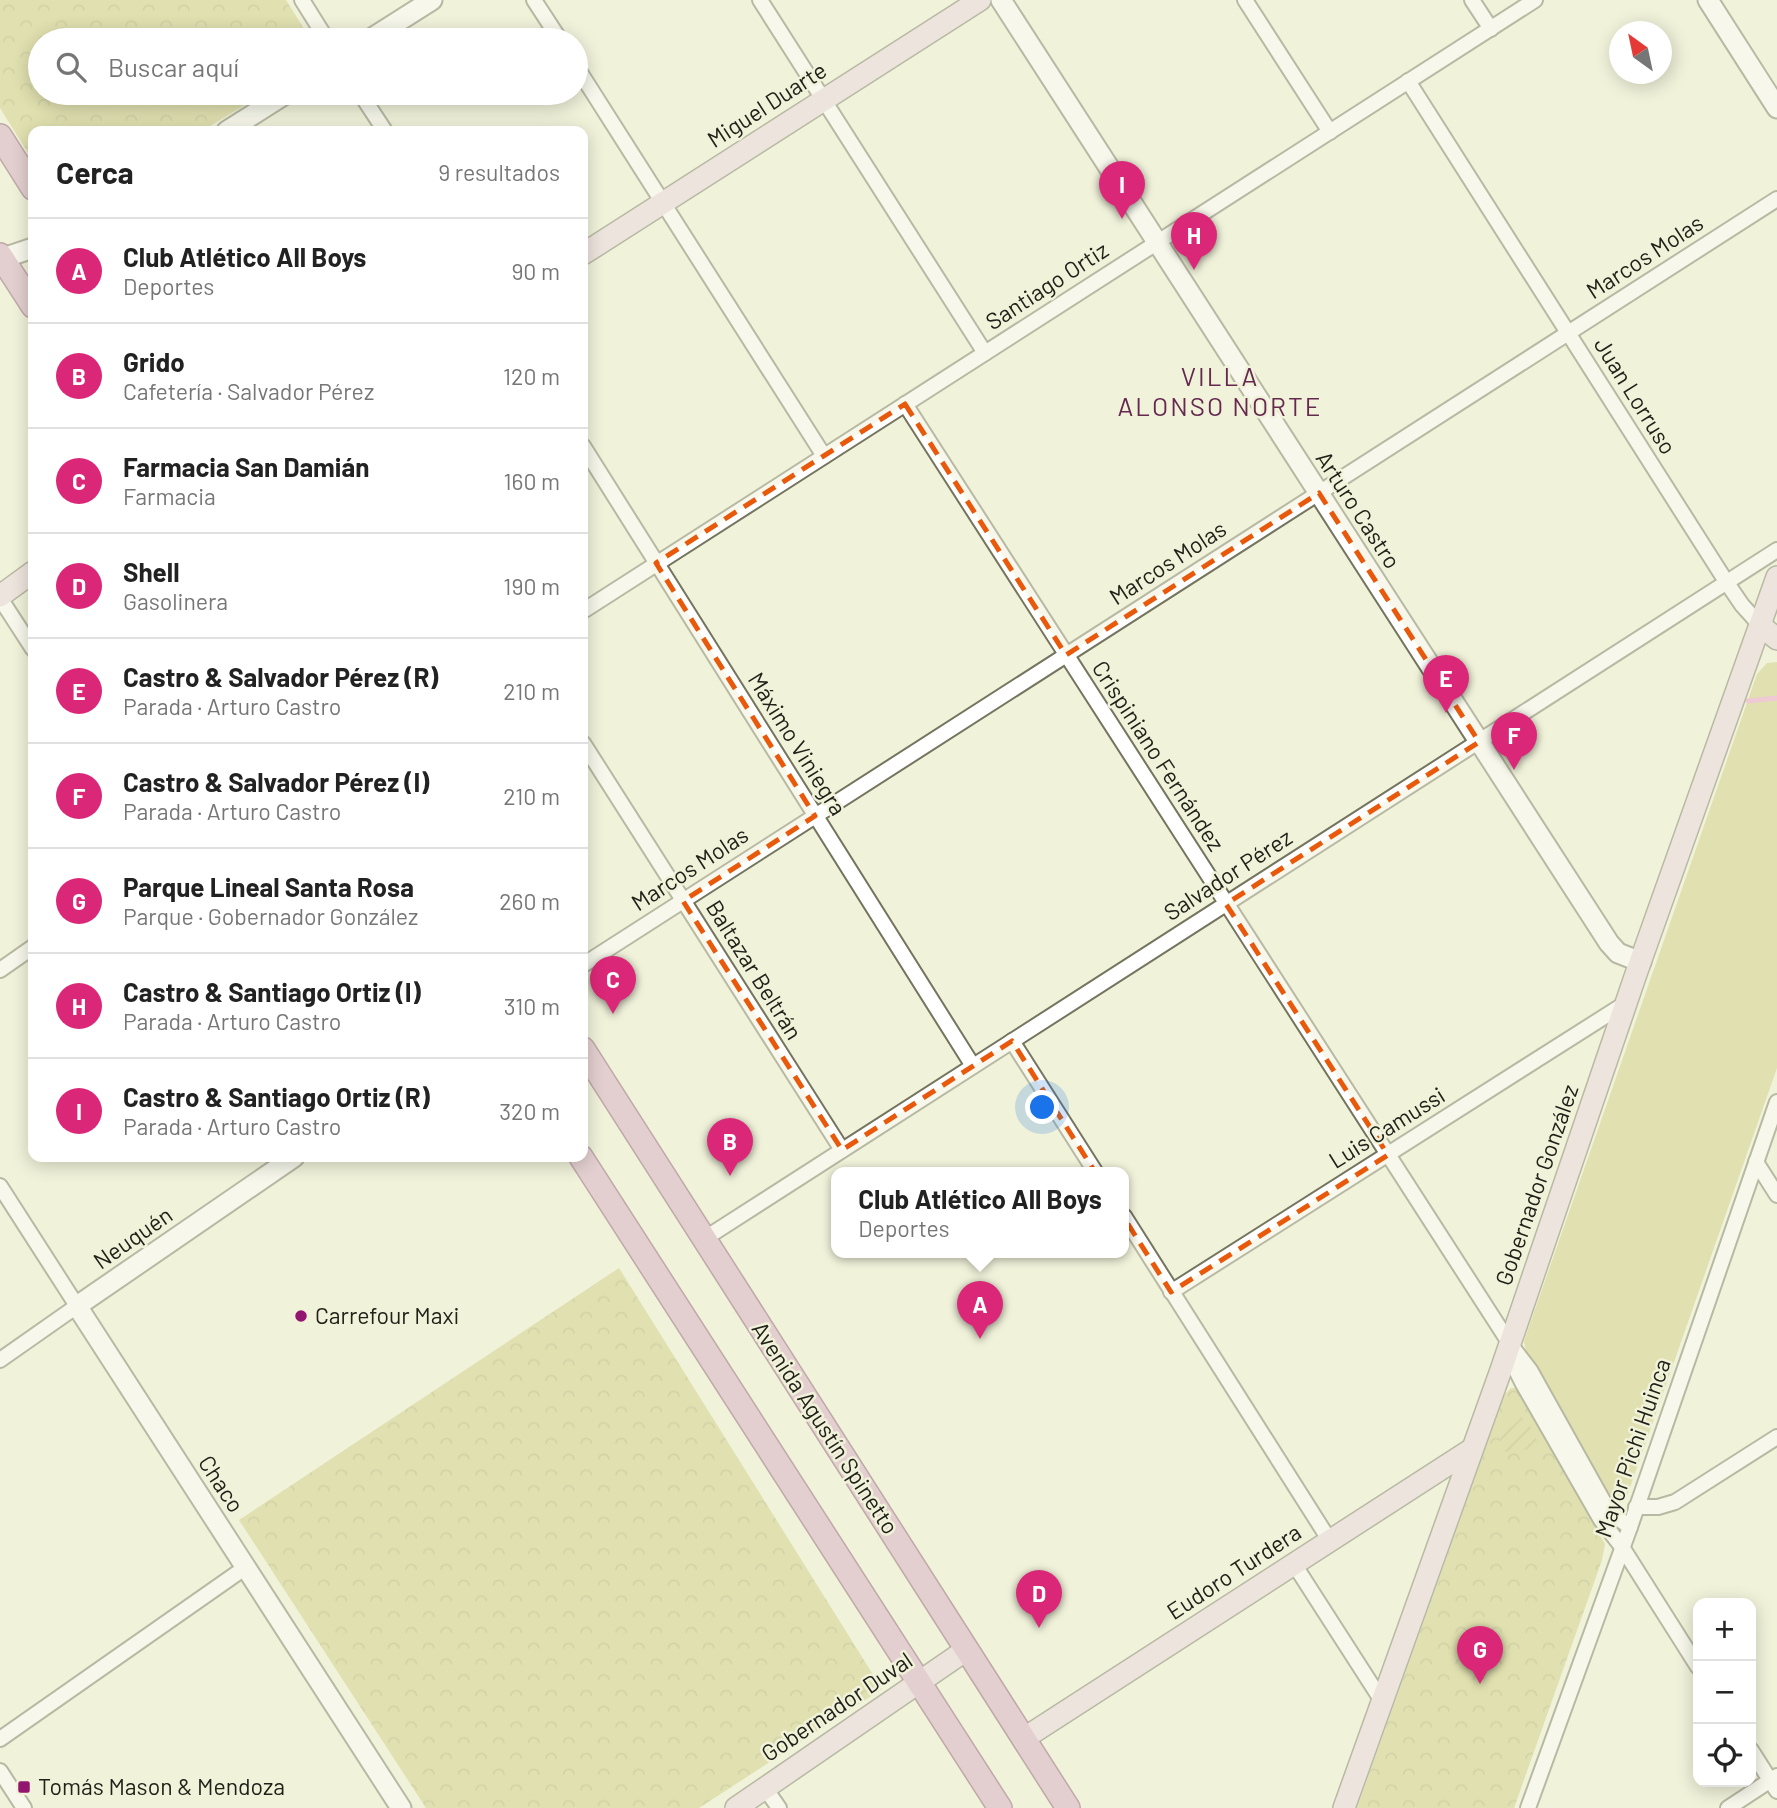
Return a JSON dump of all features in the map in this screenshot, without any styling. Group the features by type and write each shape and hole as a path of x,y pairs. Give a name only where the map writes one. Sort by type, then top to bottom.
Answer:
{"main road":[{"name":"Miguel Duarte","path":"588,251 981,0"},
{"path":"0,136 28,180"},
{"path":"1,257 28,298"},
{"path":"0,597 28,576"},
{"name":"Gobernador González","path":"1344,1808 1510,1344 1626,1003 1777,577"},
{"path":"1760,625 1777,639"},
{"name":"Avenida Agustín Spinetto","path":"588,1057 1068,1808"},
{"path":"584,1162 1000,1808"},
{"name":"Eudoro Turdera","path":"1023,1739 1472,1449"},
{"name":"Gobernador Duval","path":"736,1808 966,1650"}],"street":[{"path":"302,0 320,28"},
{"path":"388,28 432,0"},
{"path":"534,0 552,28"},
{"path":"760,0 985,353"},
{"name":"Arturo Castro","path":"1001,0 1609,943 1618,953 1641,962"},
{"path":"1245,0 1330,132"},
{"path":"1472,0 1490,29"},
{"name":"Santiago Ortiz","path":"588,608 1535,0"},
{"path":"1708,0 1777,108"},
{"name":"Juan Lorruso","path":"1408,82 1727,583 1760,625"},
{"path":"588,85 824,456"},
{"path":"235,126 268,105"},
{"path":"368,105 382,126"},
{"name":"Marcos Molas","path":"588,962 1777,199"},
{"path":"1,257 28,249"},
{"name":"Crispiniano Fernández","path":"905,404 1510,1344 1530,1370 1610,1512 1630,1527"},
{"name":"Máximo Viniegra","path":"588,454 972,1066"},
{"name":"Salvador Pérez","path":"704,1239 1777,550"},
{"path":"0,597 28,641"},
{"name":"Baltazar Beltrán","path":"588,751 842,1150"},
{"path":"0,970 28,950"},
{"name":"Luis Camussi","path":"1171,1292 1626,1003"},
{"path":"1012,1041 1092,1167"},
{"name":"Mayor Pichi Huinca","path":"1528,1808 1630,1527 1777,1102"},
{"name":"Neuquén","path":"0,1360 288,1162"},
{"path":"1756,1163 1777,1195"},
{"name":"Chaco","path":"0,1186 401,1808"},
{"path":"1129,1224 1330,1541"},
{"name":"Crispiniano Fernández","path":"1510,1344 1522,1384 1601,1520 1622,1547 1694,1661"},
{"path":"1636,1507 1664,1506 1675,1502 1777,1437"},
{"path":"1294,1564 1382,1701"},
{"path":"0,1739 246,1567"},
{"path":"1728,1808 1775,1783 1756,1756"},
{"path":"0,1771 24,1808"},
{"path":"765,1788 779,1808"}],"highlighted area":[{"path":"905,404 1066,655 1319,493 1479,742 1226,904 1388,1155 1171,1292 1012,1041 842,1150 683,901 815,816 656,563"}],"green space":[{"path":"0,0 286,0 304,28 28,28 28,105 244,105 210,126 28,126 28,153 0,108"},
{"path":"1777,662 1777,1068 1626,1499 1617,1506 1612,1503 1527,1356 1524,1341 1757,674 1767,663"},
{"path":"619,1268 882,1689 699,1808 426,1808 239,1520"},
{"path":"1511,1388 1522,1393 1605,1544 1602,1560 1514,1808 1357,1808 1505,1394"},
{"path":"1516,1415 1530,1426 1537,1444 1531,1449 1501,1452 1503,1431 1508,1421"}],"waterway":[{"path":"1748,701 1777,698"}],"place":[{"name":"Castro & Santiago Ortiz (R)","path":"1122,219"},
{"name":"Castro & Santiago Ortiz (I)","path":"1194,270"},
{"name":"Castro & Salvador Pérez (R)","path":"1446,713"},
{"name":"Castro & Salvador Pérez (I)","path":"1514,770"},
{"name":"Farmacia San Damián","path":"613,1014"},
{"name":"Grido","path":"730,1176"},
{"name":"Carrefour Maxi","path":"301,1316"},
{"name":"Club Atlético All Boys","path":"980,1339"},
{"name":"Shell","path":"1039,1628"},
{"name":"Parque Lineal Santa Rosa","path":"1480,1684"},
{"name":"Tomás Mason & Mendoza","path":"24,1787"}],"district":[{"name":"VILLA ALONSO NORTE","path":"1220,392"}]}
